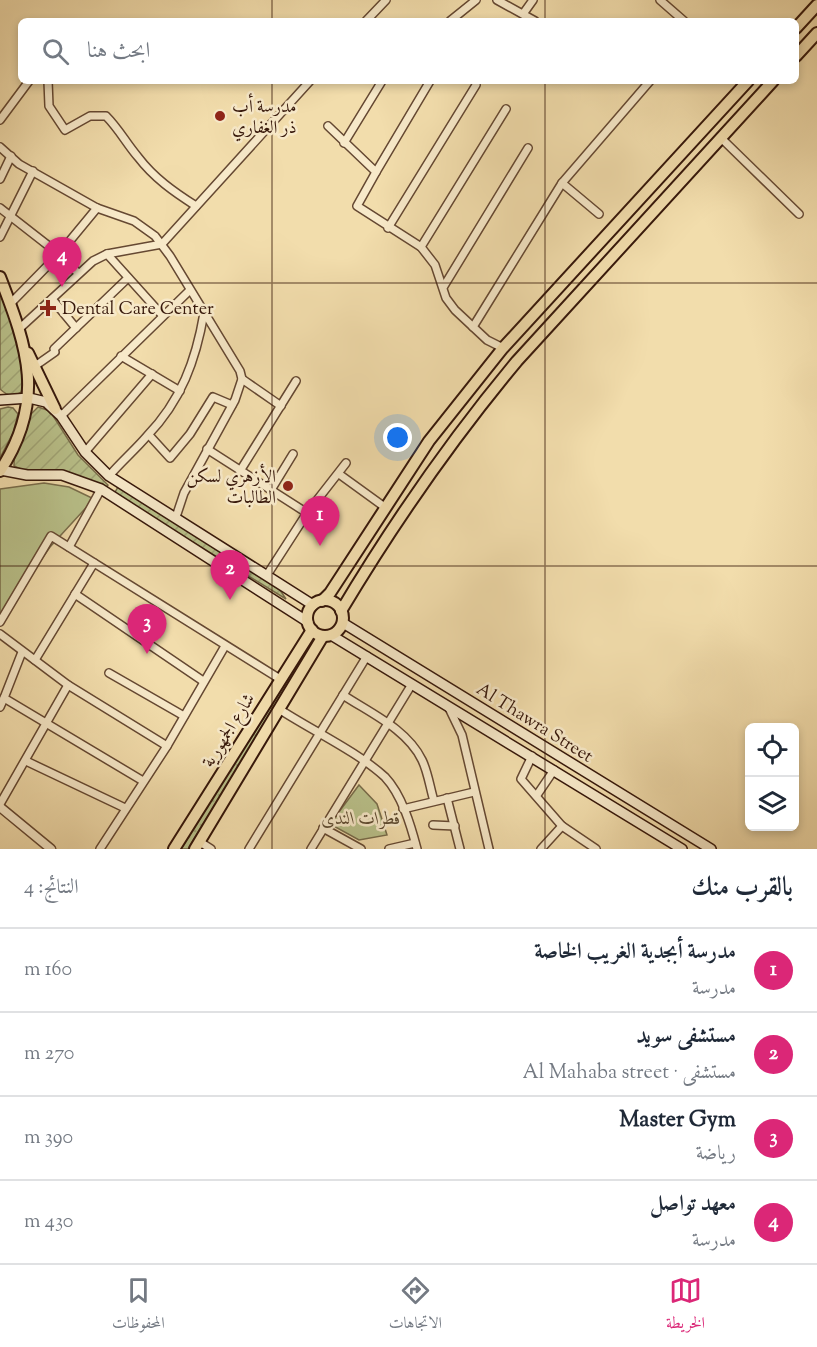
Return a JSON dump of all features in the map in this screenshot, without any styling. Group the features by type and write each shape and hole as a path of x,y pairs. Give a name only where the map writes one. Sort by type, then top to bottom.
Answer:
{"main road":[{"path":"799,25 817,5"},
{"path":"799,53 817,33"},
{"path":"310,626 308,613 359,549 429,441 503,348 745,84"},
{"path":"0,277 22,341 27,366 29,398 21,435 0,470 62,476 111,494 284,604 310,626 327,635 342,617 361,578 384,541 483,402 517,361 770,84"},
{"path":"22,341 58,413 85,452 109,476 292,591 318,603 334,603 342,617"},
{"path":"469,391 483,402"},
{"path":"0,400 29,398 46,402 58,413"},
{"path":"111,494 118,483"},
{"path":"359,549 348,575 351,579 361,578"},
{"path":"284,604 291,598 292,591"},
{"name":"Al Thawra Street","path":"342,617 529,738 711,849"},
{"name":"شارع الجمهورية","path":"174,849 280,679 310,626"},
{"name":"Al Thawra Street","path":"327,635 367,656 682,849"},
{"name":"شارع الجمهورية","path":"197,845 279,709 327,635"},
{"path":"522,750 529,738"},
{"path":"543,763 544,756 549,750"}],"street":[{"path":"369,18 386,0"},
{"path":"454,18 476,0"},
{"path":"498,0 530,18"},
{"path":"523,14 533,0"},
{"path":"660,0 681,18"},
{"path":"0,120 27,84"},
{"path":"48,84 49,106 65,130 90,116 106,117 121,131 149,171 168,188 196,206"},
{"path":"19,329 78,273 107,254 162,244 307,84"},
{"path":"344,143 380,84"},
{"path":"428,84 357,206 388,228 421,247 435,265 450,304 487,340 503,348"},
{"path":"473,327 562,183 647,84"},
{"path":"388,228 476,85"},
{"path":"421,247 506,109"},
{"path":"328,126 376,172"},
{"path":"721,138 799,214"},
{"path":"0,147 19,164 97,208 134,221 162,244 189,291 220,336 242,379 280,406"},
{"path":"444,286 528,148"},
{"path":"0,179 11,156"},
{"path":"0,237 33,171"},
{"path":"562,183 599,214"},
{"path":"0,208 9,218 59,254 78,273"},
{"path":"10,304 59,254 97,208"},
{"path":"107,254 162,315"},
{"path":"35,366 55,352 54,349 128,278"},
{"path":"58,413 189,291"},
{"path":"52,299 76,328"},
{"path":"109,476 149,435 180,391 195,358 204,313"},
{"path":"121,356 180,391"},
{"path":"85,452 152,374"},
{"path":"176,517 184,493 232,405 242,379"},
{"path":"240,471 296,381"},
{"path":"149,435 171,458 190,434 213,397 232,405"},
{"path":"207,449 307,513"},
{"path":"272,490 293,454"},
{"path":"267,575 307,513 346,463"},
{"path":"339,474 386,508"},
{"path":"69,547 101,489"},
{"path":"0,622 47,540 51,536 56,537 280,679"},
{"path":"35,660 94,563"},
{"path":"75,594 203,681"},
{"path":"0,634 68,685 133,728 167,746"},
{"path":"100,849 167,746 225,646"},
{"path":"0,707 22,652"},
{"path":"249,849 367,656"},
{"path":"109,673 183,716"},
{"path":"311,849 412,684"},
{"path":"48,848 0,805 68,685"},
{"path":"343,695 389,725 411,743 422,761 434,801"},
{"path":"4,698 143,781"},
{"path":"448,706 462,735 489,849"},
{"path":"279,709 318,735 364,761 386,778 404,808 416,846 389,849"},
{"path":"532,756 521,779 562,826 596,849"},
{"path":"27,761 125,808"},
{"path":"537,795 554,770"},
{"path":"404,808 474,792"},
{"path":"447,798 460,849"},
{"path":"433,825 454,826"},
{"path":"541,849 562,826"},
{"path":"323,828 361,849"},
{"path":"197,845 211,849"}],"green space":[{"path":"0,293 14,328 21,356 23,381 21,392 16,395 7,394 0,389"},
{"path":"38,407 50,411 78,455 108,485 105,490 65,473 23,470 14,466 15,453 27,418"},
{"path":"13,408 18,414 13,433 0,458 0,409"},
{"path":"44,483 69,487 94,499 50,547 0,619 0,489"},
{"path":"118,487 280,590 286,599 114,494"},
{"path":"310,640 314,642 188,849 181,849"},
{"name":"قطرات الندى","path":"359,785 377,804 387,835 359,840 330,824"}],"place":[{"name":"مدرسة أب ذر الغفاري","path":"220,116"},
{"name":"معهد تواصل","path":"62,287"},
{"name":"Dental Care Center","path":"48,308"},
{"name":"الأزهري لسكن الطالبات","path":"288,486"},
{"name":"مدرسة أبجدية الغريب الخاصة","path":"320,546"},
{"name":"مستشفى سويد","path":"230,600"},
{"name":"Master Gym","path":"147,654"}]}
